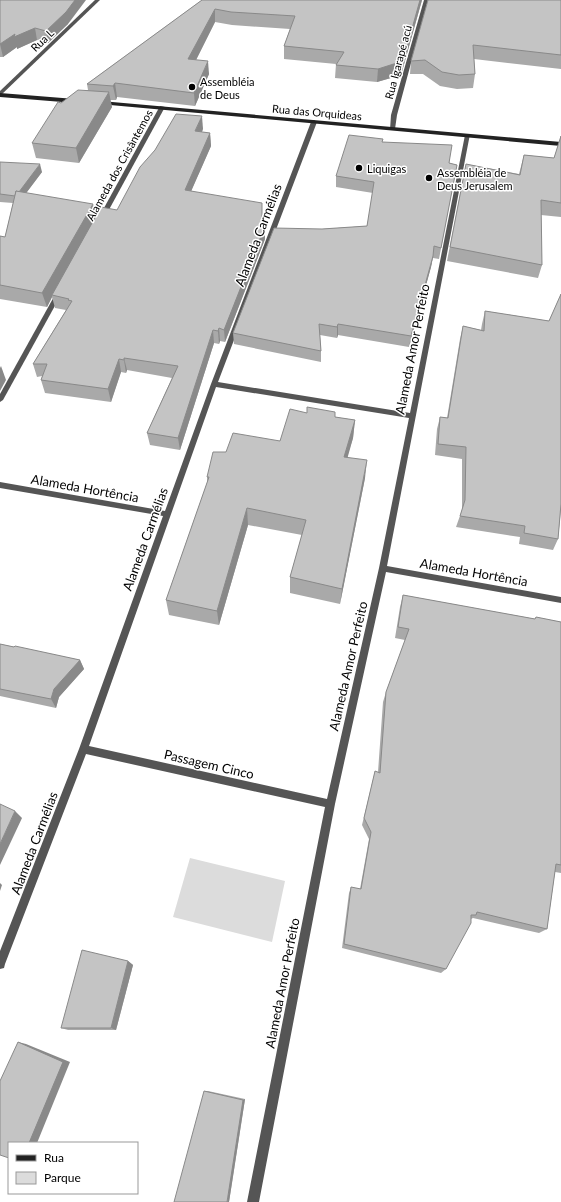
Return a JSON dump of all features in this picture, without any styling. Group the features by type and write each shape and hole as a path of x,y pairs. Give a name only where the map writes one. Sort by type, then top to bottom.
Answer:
{"street":[{"name":"Rua L","path":"0,95 98,0"},
{"name":"Rua Igarapé acú","path":"392,129 394,114 426,0"},
{"path":"0,95 85,102"},
{"name":"Rua das Orquideas","path":"93,102 561,144"},
{"name":"Alameda dos Crisântemos","path":"97,226 162,107"},
{"name":"Alameda Carmélias","path":"0,964 83,749 214,384 314,122"},
{"name":"Alameda Amor Perfeito","path":"253,1202 330,804 383,568 468,135"},
{"path":"0,400 62,288"},
{"path":"214,384 412,416"},
{"name":"Alameda Hortência","path":"0,485 167,514"},
{"name":"Alameda Hortência","path":"383,568 561,600"},
{"name":"Passagem Cinco","path":"83,749 330,804"}],"green space":[{"path":"190,858 285,881 272,942 173,917"}],"building":[{"path":"0,0 75,0 66,12 46,31 35,28 14,37 15,34 0,44"},
{"path":"202,0 420,0 403,61 378,69 336,65 344,52 284,46 295,16 231,12 215,9 188,59 208,61 194,93 115,83 113,86 87,84"},
{"path":"428,0 561,0 561,55 473,45 475,74 459,75 442,72 425,60 411,61"},
{"path":"78,90 109,92 76,148 32,143 58,102 61,103"},
{"path":"176,114 202,116 195,131 210,133 185,190 262,203 262,226 265,226 224,330 219,328 218,331 213,330 178,438 147,433 178,366 124,358 124,360 119,359 108,389 41,380 47,364 33,364 72,301 52,295 101,207 117,210 140,167 155,150"},
{"path":"349,135 383,139 382,142 452,145 449,163 457,165 441,248 434,246 433,256 411,336 338,324 337,327 319,324 321,351 233,333 274,228 322,229 367,226 374,182 336,176"},
{"path":"561,136 561,203 541,200 542,265 450,247 466,164 520,175 524,155 554,158"},
{"path":"0,162 40,164 19,192 16,191 15,196 0,194"},
{"path":"16,191 93,204 42,293 0,285 0,236 5,237"},
{"path":"561,294 561,504 558,539 524,533 525,526 460,516 465,500 466,447 438,444 440,417 448,418 463,326 484,331 485,311 549,321"},
{"path":"307,407 335,412 335,417 355,420 344,457 367,460 342,589 290,577 306,520 247,508 217,611 166,600 209,477 207,477 213,452 226,452 233,433 280,441 290,409 307,413"},
{"path":"403,595 535,619 536,617 561,622 561,865 556,864 547,929 477,912 476,915 471,915 471,923 446,969 344,944 351,887 361,889 371,832 364,818 375,771 380,773 386,692 409,629 398,627"},
{"path":"0,644 80,660 54,689 51,699 0,689"},
{"path":"0,804 15,811 0,844"},
{"path":"82,950 128,961 111,1028 61,1028"},
{"path":"18,1042 63,1062 29,1142 8,1142 8,1158 0,1155 0,1081"},
{"path":"204,1091 243,1100 227,1202 174,1202"}],"place":[{"name":"Assembléia de Deus","path":"192,87"},
{"name":"Liquigas","path":"359,168"},
{"name":"Assembléia de Deus Jerusalem","path":"429,178"}]}
